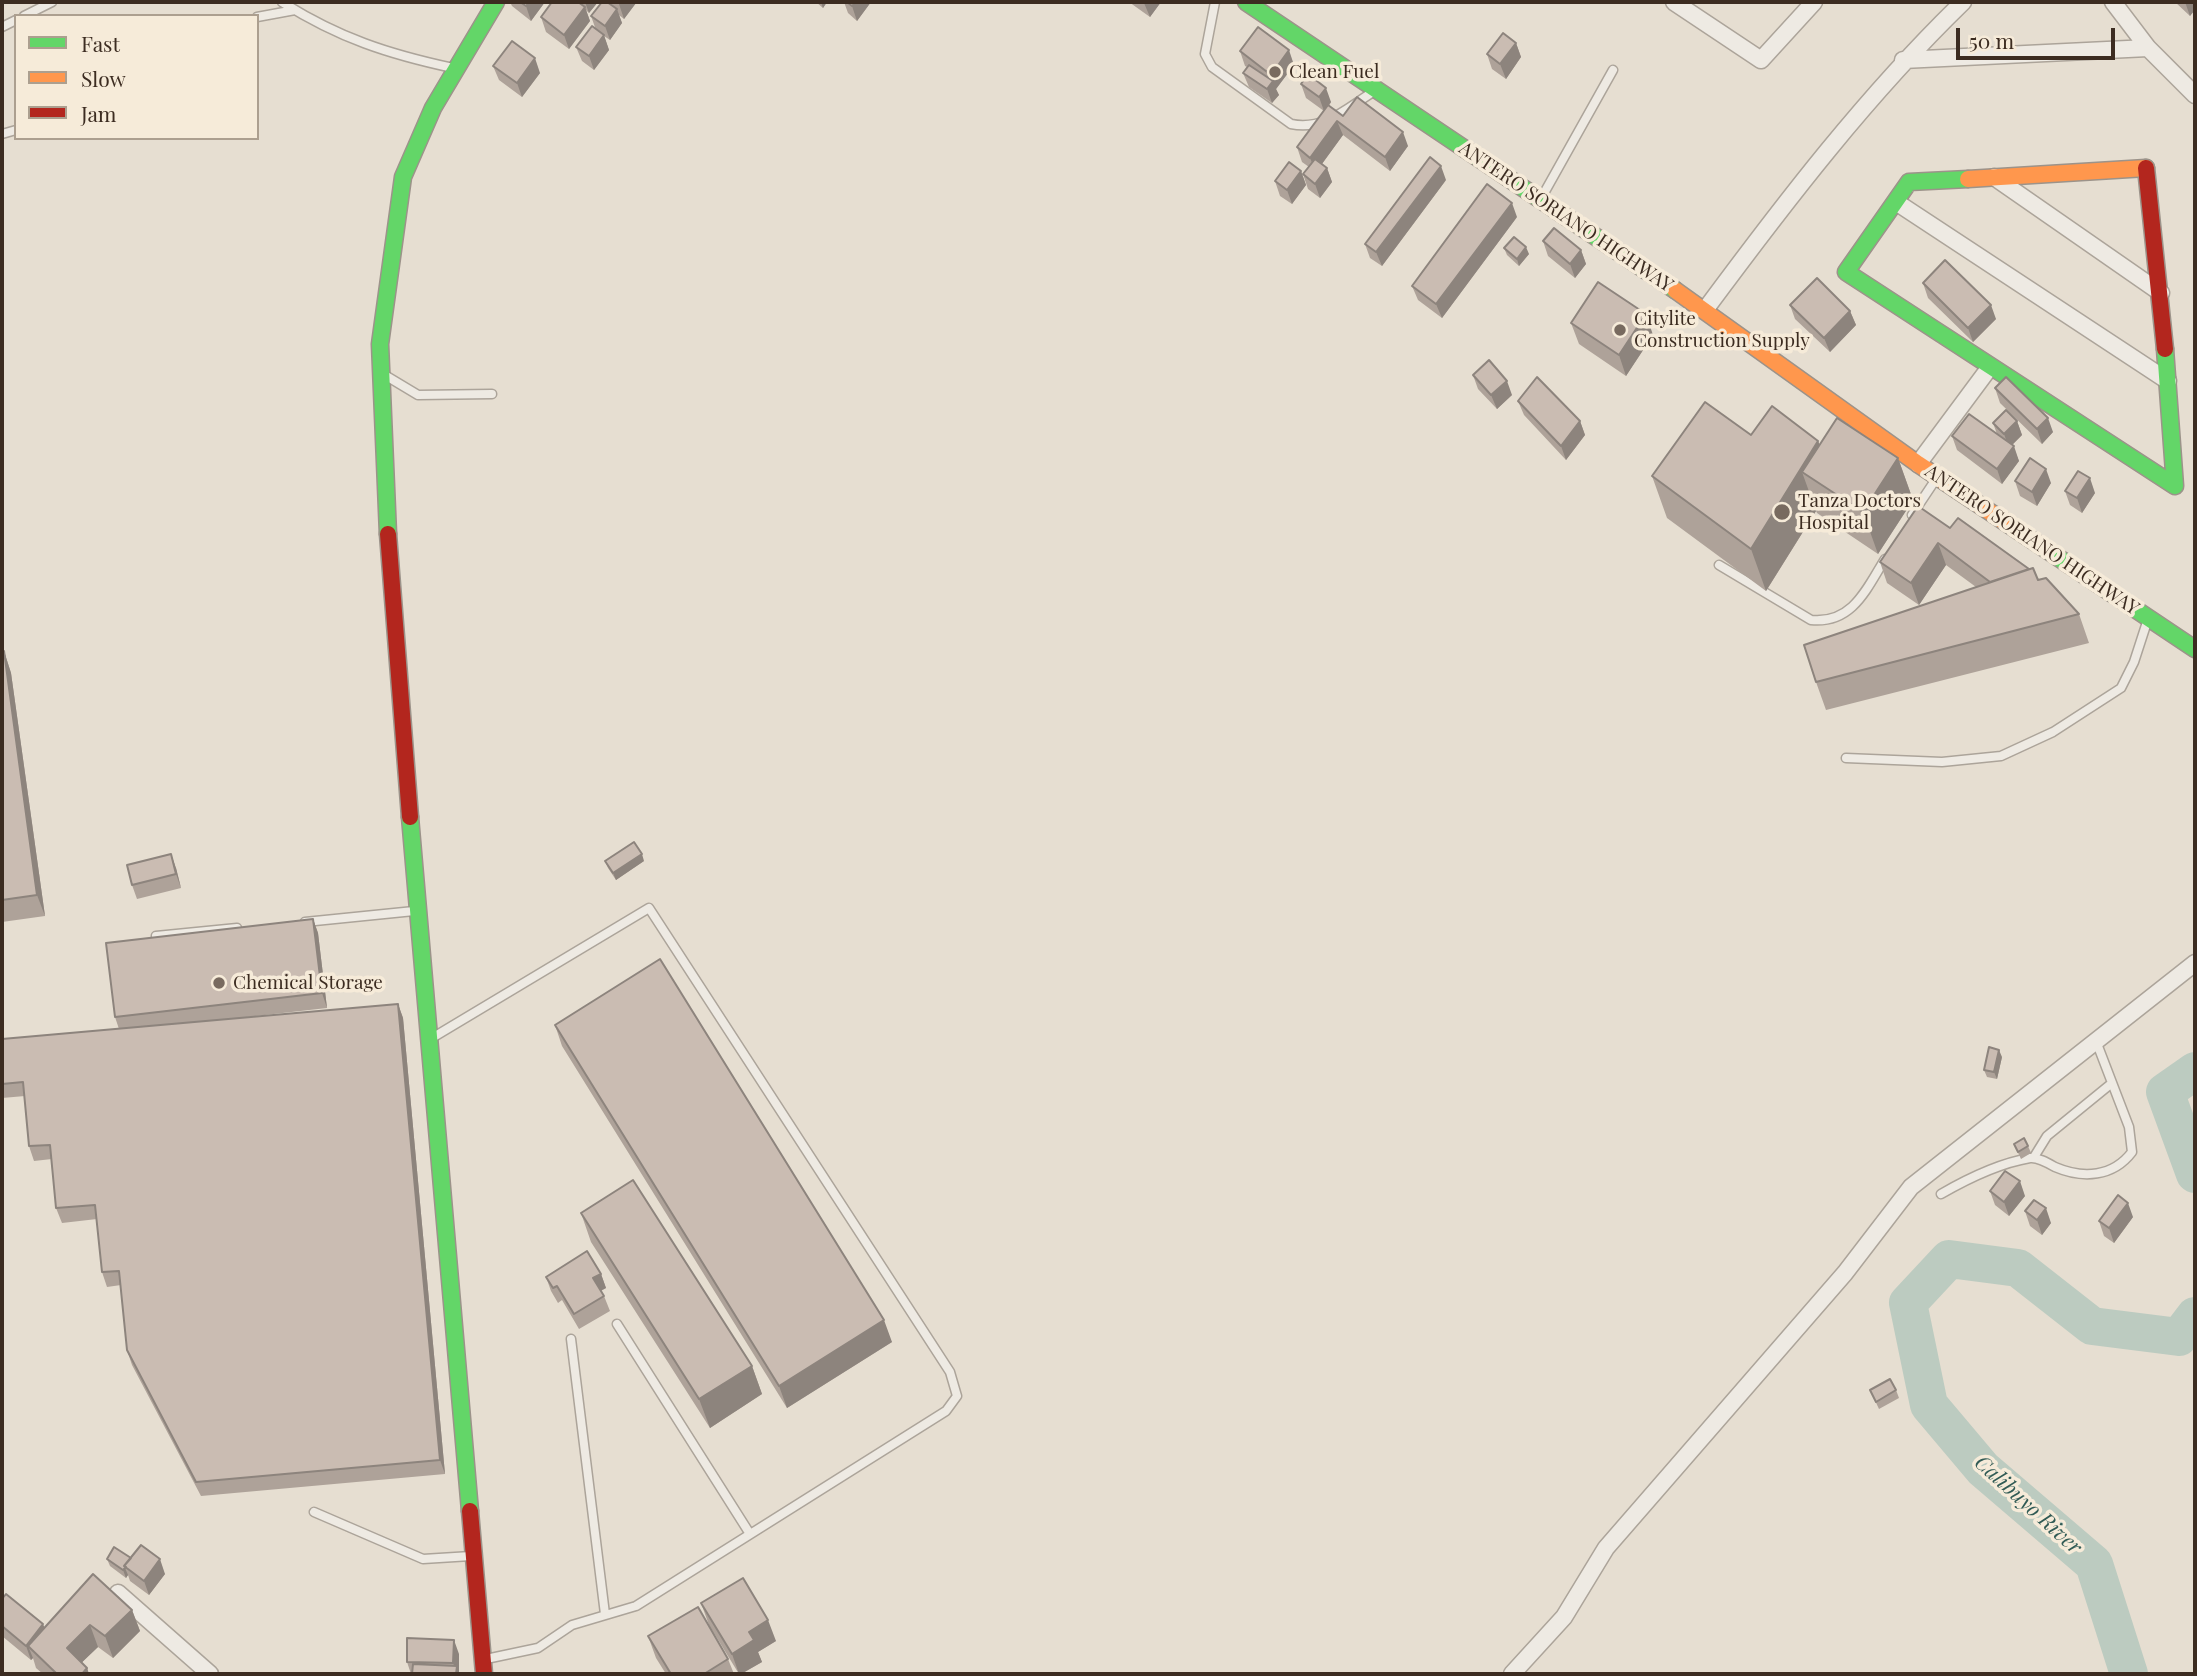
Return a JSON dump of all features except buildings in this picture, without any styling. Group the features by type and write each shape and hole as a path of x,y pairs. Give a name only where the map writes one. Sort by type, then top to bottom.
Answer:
{"street":[{"path":"483,1667 417,911 383,470 380,344 403,177 433,108 496,2"},
{"name":"ANTERO SORIANO HIGHWAY","path":"1246,2 1267,8 1376,90 1705,310 1918,464 2195,649"},
{"path":"1674,2 1761,60 1814,2"},
{"path":"1705,310 1776,215 1903,60 1964,2"},
{"path":"2113,2 2148,48 2195,95"},
{"path":"1903,60 2148,48"},
{"path":"2146,168 2161,293 2175,486 1846,272 1909,182 1994,177 2146,168"},
{"path":"1994,177 2161,293"},
{"path":"1896,202 2168,381"},
{"path":"1918,464 1990,366"},
{"path":"1512,1674 1564,1617 1606,1548 1845,1273 1911,1187 2195,963"},
{"path":"118,1593 211,1674"}],"lane":[{"path":"28,14 52,2"},
{"path":"282,2 357,43 393,55 456,68"},
{"path":"1215,2 1205,54 1212,67 1291,124 1304,126 1325,123 1376,90"},
{"path":"259,17 295,10"},
{"path":"1539,201 1614,70"},
{"path":"381,372 418,396 492,394"},
{"path":"1905,526 1938,477"},
{"path":"1719,565 1811,620 1826,622 1846,615 1891,549"},
{"path":"1846,758 1942,762 2001,756 2053,732 2121,688 2134,662 2148,619"},
{"path":"430,1039 649,908 950,1372 957,1396 946,1411 636,1606 572,1625 538,1648 483,1667"},
{"path":"293,923 417,911"},
{"path":"156,936 252,927"},
{"path":"2034,1157 2082,1175 2103,1173 2122,1164 2132,1152 2129,1127 2096,1041"},
{"path":"1941,1194 1961,1183 2034,1157 2047,1136 2112,1083"},
{"path":"617,1324 750,1534"},
{"path":"572,1339 605,1614"},
{"path":"314,1512 423,1559 474,1556"}],"waterway":[{"name":"Calibuyo River","path":"2195,1071 2165,1092 2195,1174"},
{"name":"Calibuyo River","path":"2129,1674 2094,1564 1983,1469 1929,1405 1908,1303 1949,1259 2018,1268 2092,1326 2179,1337 2195,1316"}],"traffic: fast":[{"path":"388,534 380,344 403,177 433,108 496,2"},
{"path":"1246,2 1675,290"},
{"path":"1968,179 1909,182 1846,272 2175,486 2165,349"},
{"path":"2005,522 2195,649"},
{"path":"410,817 470,1511"}],"traffic: slow":[{"path":"1968,179 2146,168"},
{"path":"1675,290 1918,464 2005,522"}],"traffic: jam":[{"path":"2146,168 2165,349"},
{"path":"388,534 410,817"},
{"path":"470,1511 484,1674"}],"place":[{"name":"Clean Fuel","path":"1275,72"},
{"name":"Citylite Construction Supply","path":"1620,330"},
{"name":"Tanza Doctors Hospital","path":"1782,512"},
{"name":"Chemical Storage","path":"219,983"}]}
